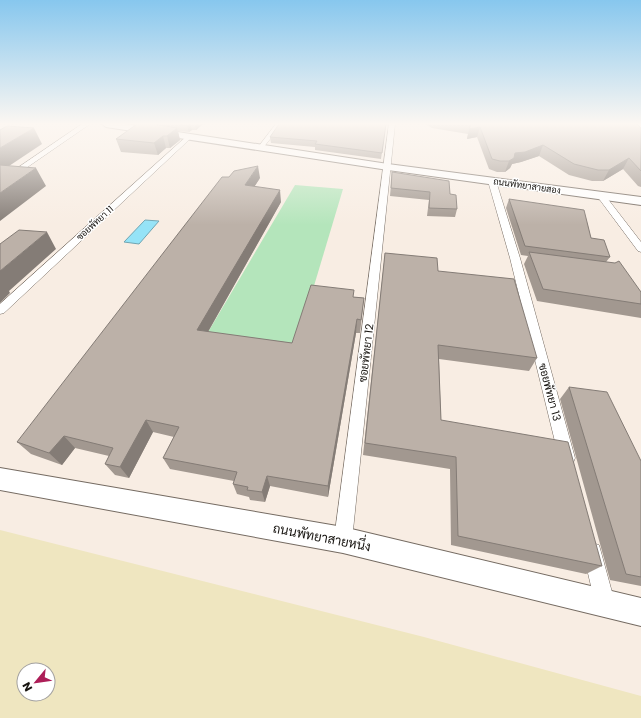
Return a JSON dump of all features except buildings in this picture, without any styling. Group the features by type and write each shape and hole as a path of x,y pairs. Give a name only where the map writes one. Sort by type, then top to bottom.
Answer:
{"main road":[{"name":"ถนนพัทยาสายสอง","path":"328,158 641,201"},
{"name":"ถนนพัทยาสายหนึ่ง","path":"0,479 343,540 641,612"}],"street":[{"path":"0,184 38,158"},
{"name":"ซอยพัทยา 11","path":"0,310 167,158"},
{"name":"ซอยพัทยา 12","path":"343,540 389,158"},
{"name":"ซอยพัทยา 13","path":"492,181 515,258 571,472"},
{"path":"601,196 641,248"},
{"path":"515,258 530,260"},
{"path":"589,541 605,603"}],"green space":[{"path":"295,185 343,189 293,356 201,344"}],"sand":[{"path":"0,530 424,637 641,696 641,718 0,718"}],"water":[{"path":"145,220 159,221 139,244 124,242"}]}
